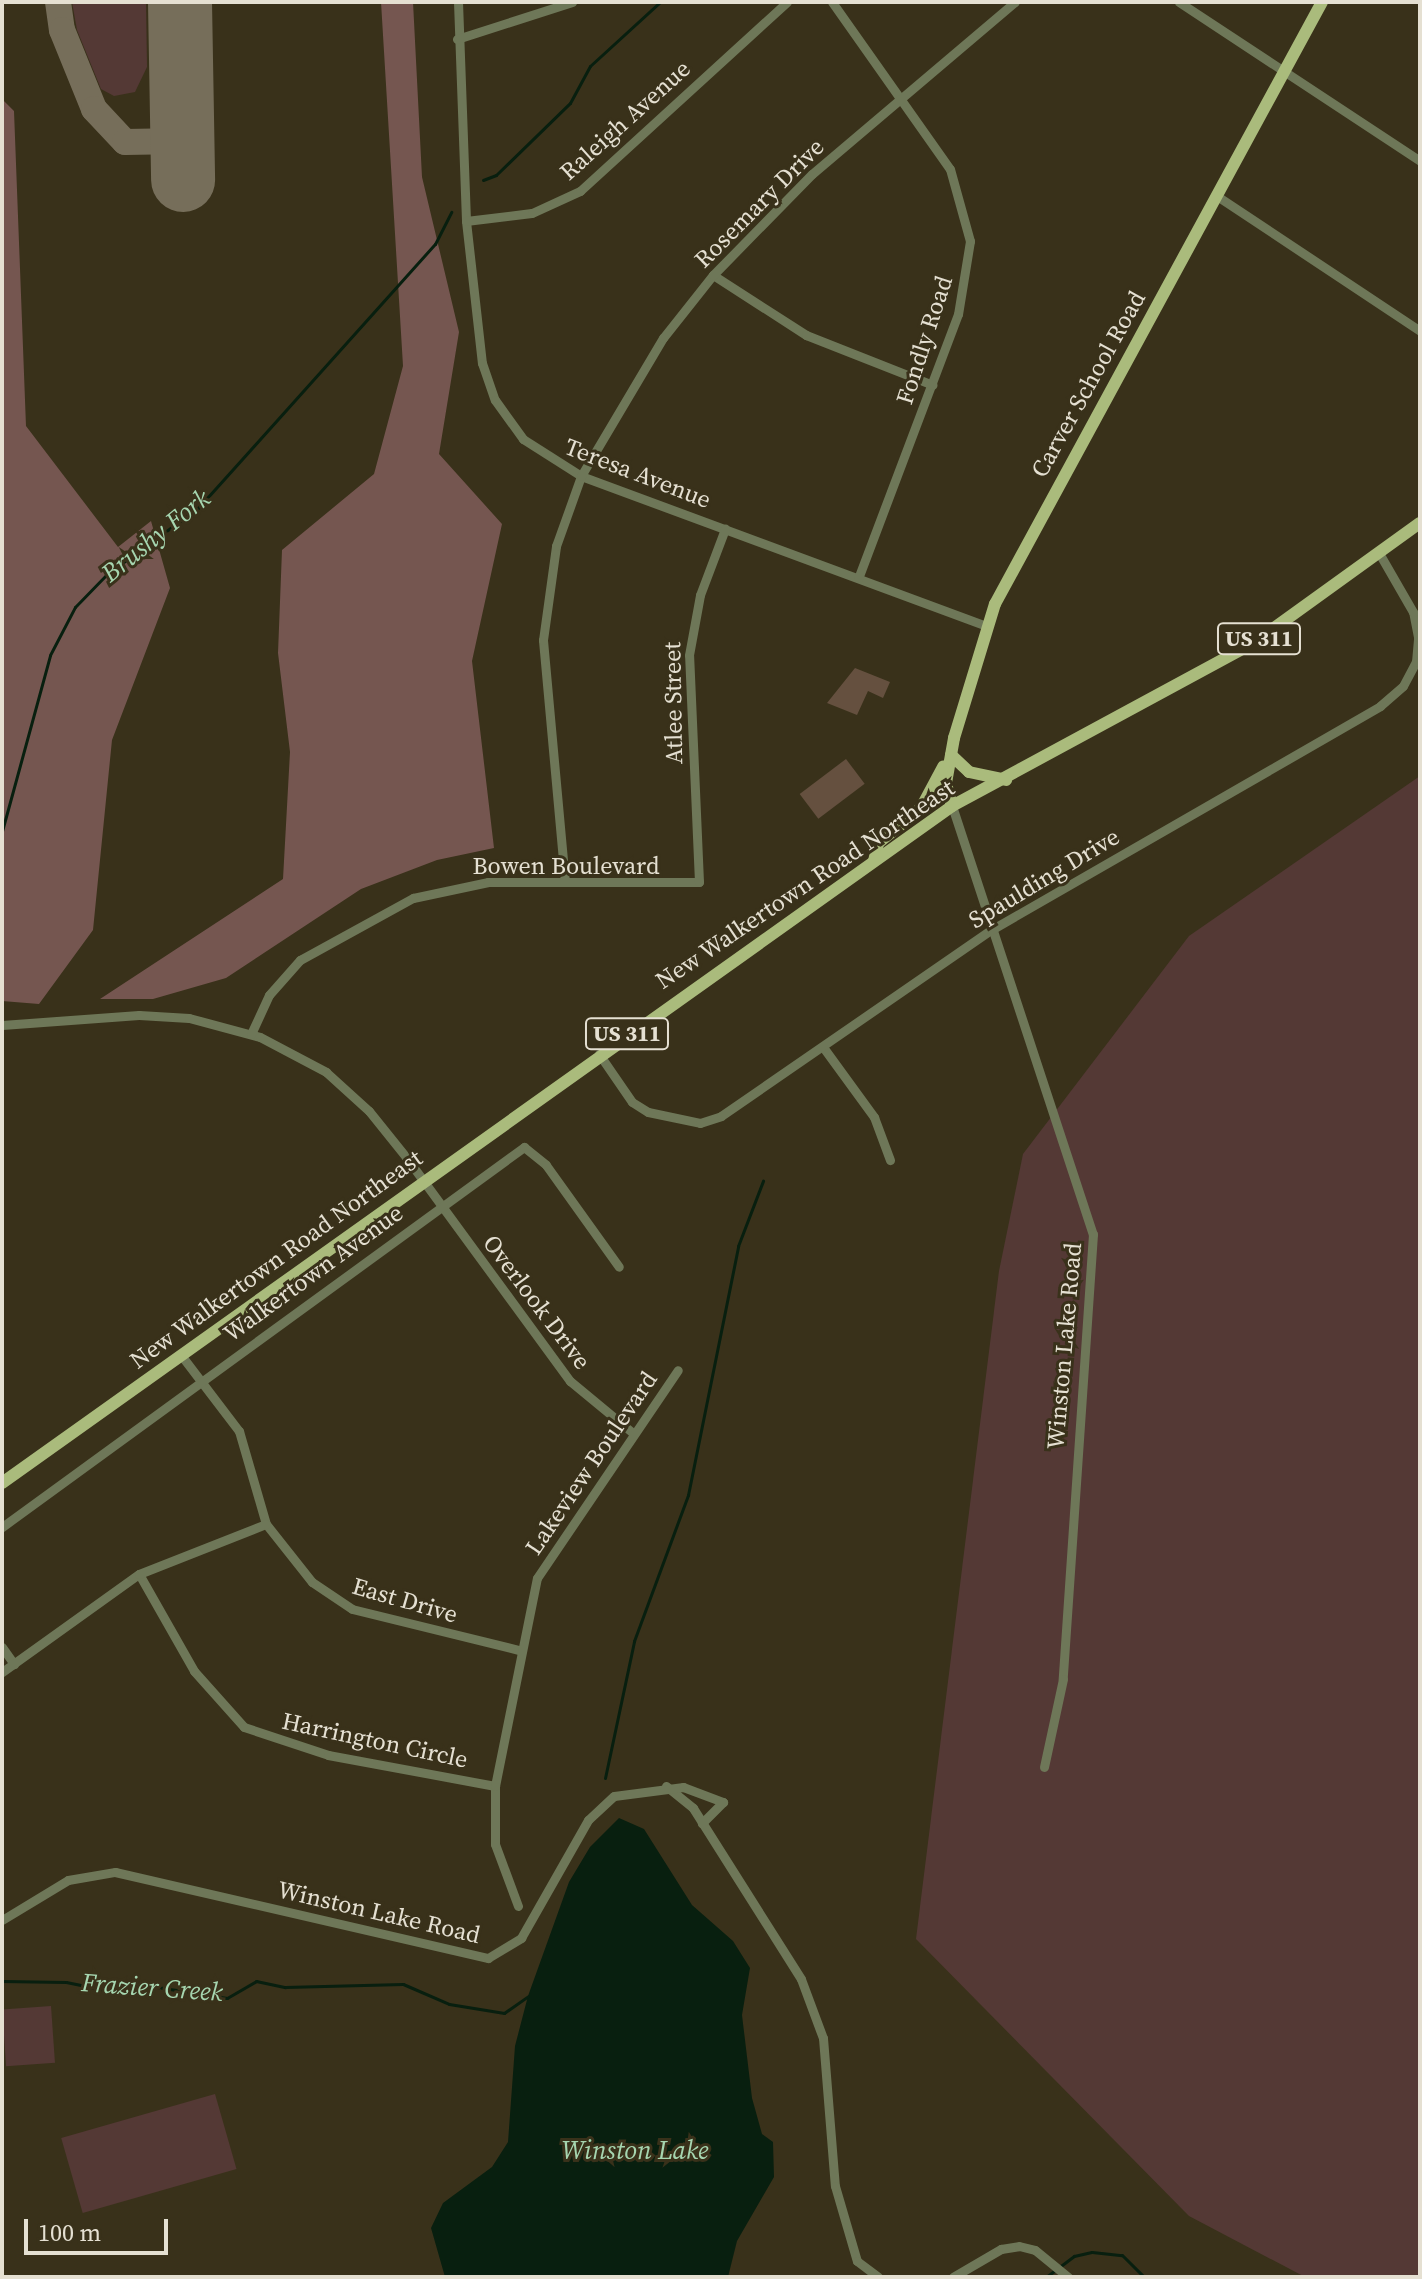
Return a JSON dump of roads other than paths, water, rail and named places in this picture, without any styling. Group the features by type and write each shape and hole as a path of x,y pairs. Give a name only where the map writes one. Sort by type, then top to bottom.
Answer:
{"main road":[{"name":"Carver School Road","path":"952,806 946,783 951,755 986,626 1322,2"},
{"name":"New Walkertown Road Northeast","path":"2,1483 599,1054 952,806 1006,780 1252,644 1420,523"},
{"path":"874,861 878,843 921,808 951,755 969,772 1006,780"}],"street":[{"name":"Teresa Avenue","path":"458,2 466,221 482,363 495,400 535,449 581,476 986,626"},
{"path":"457,39 572,2"},
{"name":"Raleigh Avenue","path":"466,221 532,213 580,191 787,2"},
{"name":"Fondly Road","path":"832,2 904,99 950,169 969,223 967,280 933,385 858,578"},
{"name":"Rosemary Drive","path":"565,882 543,640 556,546 581,476 663,338 713,275 812,174 1015,2"},
{"path":"1179,2 1420,161"},
{"path":"1217,196 1420,331"},
{"path":"713,275 806,335 933,385"},
{"name":"Atlee Street","path":"699,882 690,643 725,529"},
{"name":"Spaulding Drive","path":"599,1054 632,1102 675,1121 700,1123 721,1116 991,930 1380,706 1403,686 1416,662 1418,637 1413,612 1379,553"},
{"name":"Winston Lake Road","path":"952,806 1093,1234 1063,1679 1044,1767"},
{"name":"Bowen Boulevard","path":"251,1034 269,995 291,968 392,906 468,884 699,882"},
{"path":"2,1025 157,1016 251,1034 308,1061 359,1100 423,1180"},
{"path":"823,1047 874,1117 890,1160"},
{"name":"Walkertown Avenue","path":"2,1527 198,1380 528,1146 619,1267"},
{"name":"Overlook Drive","path":"423,1180 570,1381 634,1434"},
{"name":"East Drive","path":"181,1355 239,1431 266,1524 300,1569 340,1603 519,1650"},
{"name":"Lakeview Boulevard","path":"518,1906 495,1844 495,1786 519,1650 537,1578 553,1547 678,1370"},
{"path":"2,1672 139,1574 266,1524"},
{"name":"Harrington Circle","path":"139,1574 194,1671 244,1727 328,1755 495,1786"},
{"path":"2,1647 14,1664"},
{"path":"666,1786 702,1823 801,1979 823,2038 835,2186 857,2261 878,2277"},
{"name":"Winston Lake Road","path":"2,1920 68,1880 115,1872 458,1954 496,1957 521,1938 597,1810 622,1793 666,1786 723,1802 702,1823"},
{"path":"953,2277 1001,2249 1019,2246 1035,2250 1068,2277"}],"water":[{"name":"Winston Lake","path":"619,1818 644,1829 692,1905 733,1941 750,1968 742,2015 752,2098 762,2134 773,2142 774,2177 737,2241 728,2277 445,2277 431,2228 443,2203 492,2167 508,2142 515,2046 528,1996 569,1882 590,1847"}],"waterway":[{"name":"Brushy Fork","path":"483,180 496,175 570,103 590,66 660,2"},
{"name":"Brushy Fork","path":"2,831 50,655 75,607 107,574 198,508 435,244 451,212"},
{"path":"605,1778 634,1641 688,1495 738,1246 763,1181"},
{"name":"Frazier Creek","path":"2,1981 66,1982 110,1991 138,1984 227,1998 256,1981 285,1987 403,1984 449,2004 504,2013 528,1996"},
{"name":"Frazier Creek","path":"1046,2277 1074,2256 1092,2252 1122,2255 1144,2277"}]}
